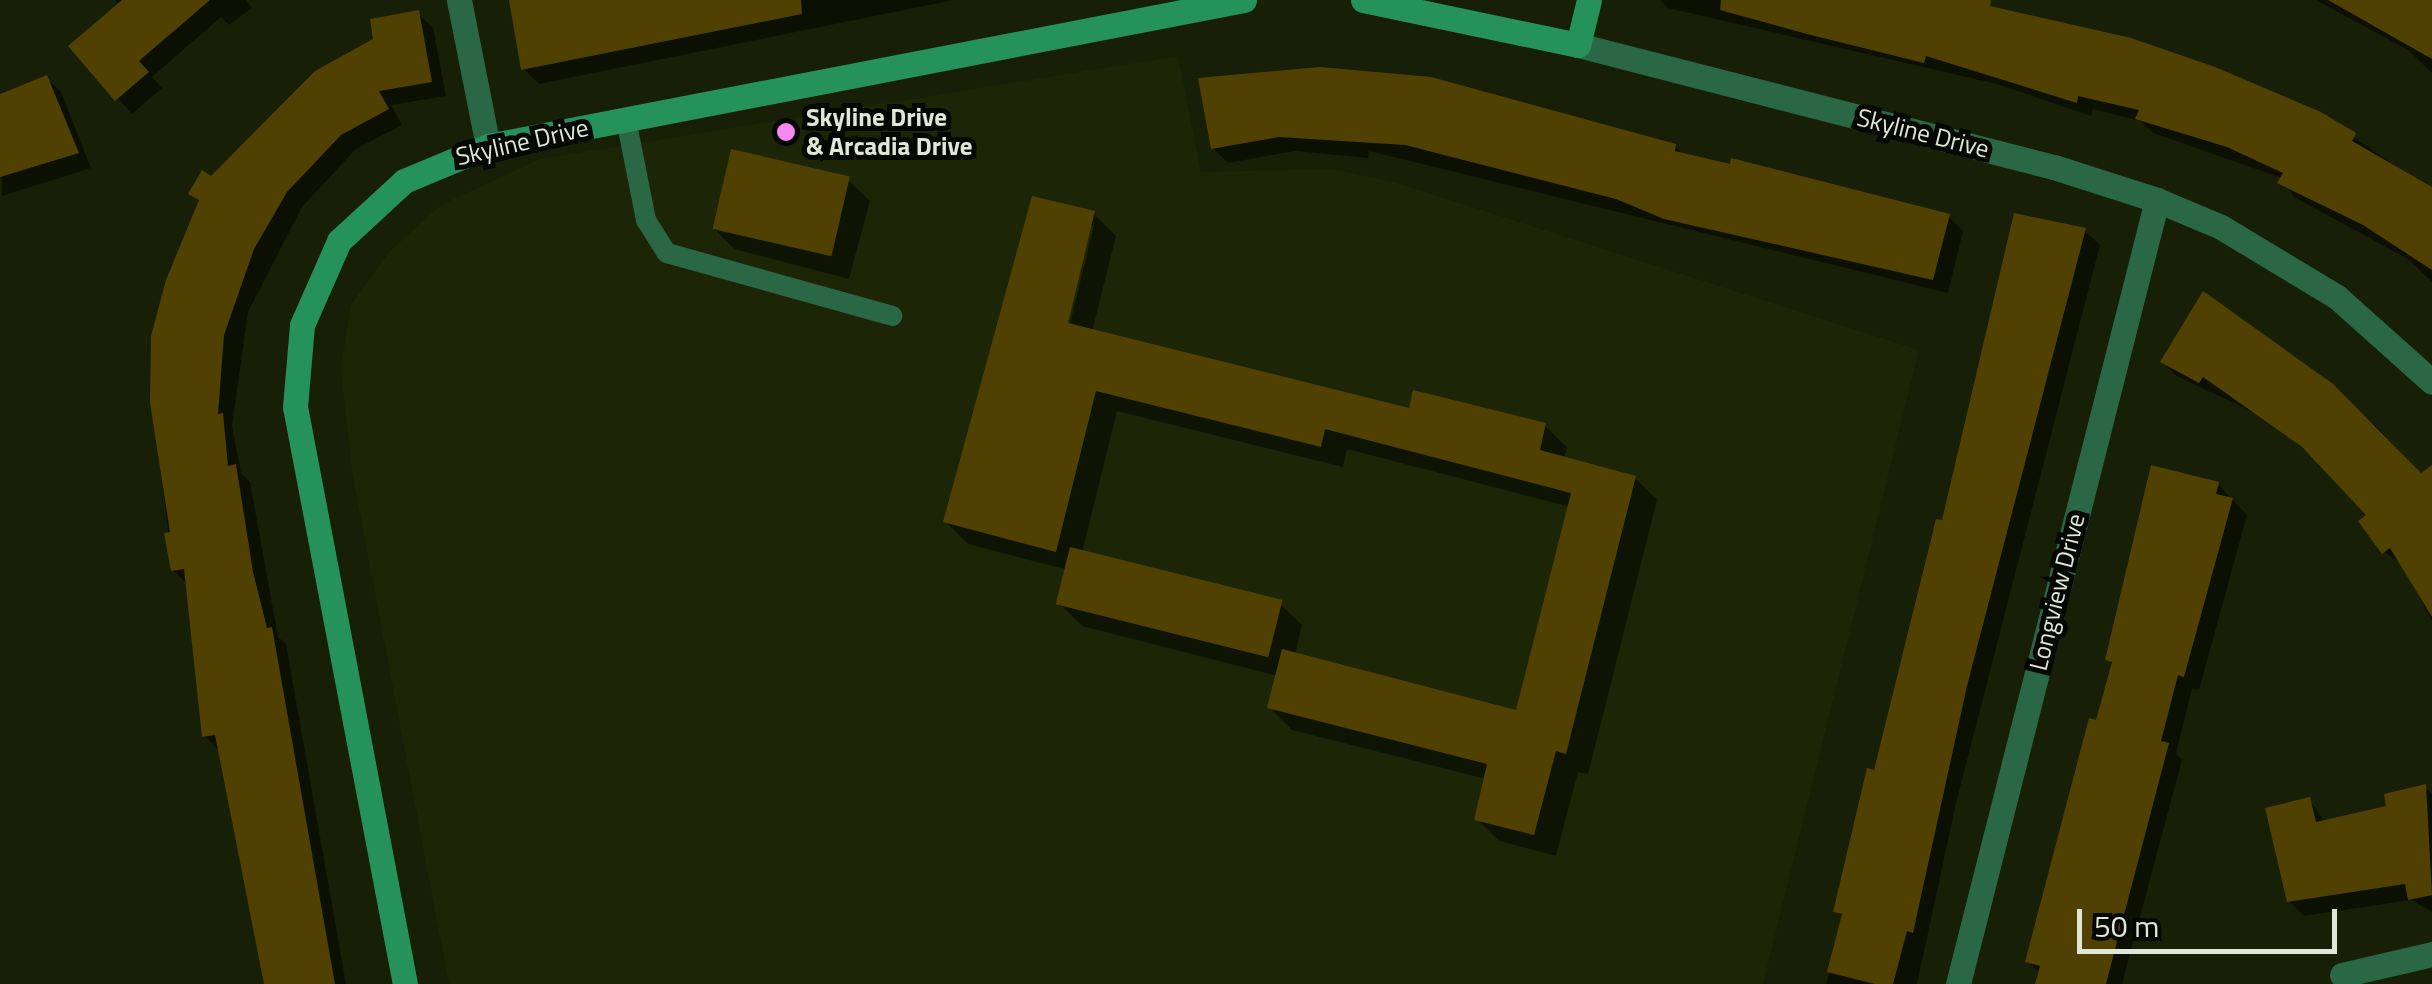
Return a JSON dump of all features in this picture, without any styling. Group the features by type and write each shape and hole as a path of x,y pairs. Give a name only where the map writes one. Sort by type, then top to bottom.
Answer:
{"street":[{"path":"459,0 488,146"},
{"name":"Skyline Drive","path":"406,984 301,448 296,366 316,282 340,241 404,181 488,146 1244,0"},
{"name":"Skyline Drive","path":"1363,0 1578,45 2054,166 2157,200 2220,227 2338,297 2432,382"},
{"path":"1578,45 1589,0"},
{"name":"Longview Drive","path":"1958,984 2157,200"},
{"path":"2342,975 2432,954"}],"lane":[{"path":"626,118 646,220 667,254 691,264 892,316"}],"shaded area":[{"path":"1178,56 1201,172 1332,169 1397,183 1919,350 1763,984 449,984 352,471 341,369 351,305 389,252 441,205 540,159"}],"building":[{"path":"122,0 210,0 139,61 149,72 115,101 68,46"},
{"path":"509,0 801,0 802,14 521,70"},
{"path":"1721,0 1991,0 1990,6 2131,38 2215,67 2321,112 2356,133 2352,141 2432,187 2432,270 2363,225 2277,183 2283,173 2227,147 2135,119 2139,110 2078,96 2077,103 1926,56 1924,63 1807,34 1720,10"},
{"path":"2328,0 2432,0 2432,59"},
{"path":"419,10 432,82 379,91 389,109 341,135 287,192 254,249 224,335 218,414 223,413 228,466 236,464 253,572 267,628 272,627 335,984 264,984 215,735 202,737 184,569 171,571 164,533 170,532 150,403 151,336 166,280 199,200 188,194 202,170 211,176 315,71 373,39 370,19"},
{"path":"1320,67 1431,77 1676,144 1675,151 1730,164 1731,158 1950,214 1933,280 1664,219 1616,199 1405,145 1279,137 1211,149 1198,78"},
{"path":"47,75 79,153 0,177 0,94"},
{"path":"731,149 850,176 831,256 713,229"},
{"path":"1032,196 1095,211 1068,323 1409,408 1413,390 1546,423 1540,450 1636,476 1566,754 1556,751 1534,835 1474,820 1487,764 1267,708 1282,649 1516,710 1571,493 1325,429 1321,447 1096,391 1056,552 943,522"},
{"path":"2014,213 2086,228 1967,686 1913,933 1907,931 1893,984 1875,984 1827,972 1842,914 1833,912 1867,768 1874,770 1936,519 1942,520"},
{"path":"2203,291 2333,384 2421,473 2432,465 2432,617 2390,548 2382,554 2358,521 2366,515 2302,447 2203,377 2199,383 2160,362"},
{"path":"2151,465 2219,482 2216,494 2233,498 2184,677 2178,675 2161,741 2169,743 2106,984 2035,984 2040,966 2025,962 2089,718 2096,720 2112,662 2105,660"},
{"path":"1070,547 1282,600 1268,657 1056,604"},
{"path":"2426,784 2432,895 2408,900 2405,884 2287,902 2265,808 2310,797 2316,822 2386,806 2384,794"}],"place":[{"name":"Skyline Drive & Arcadia Drive","path":"786,132"}]}
